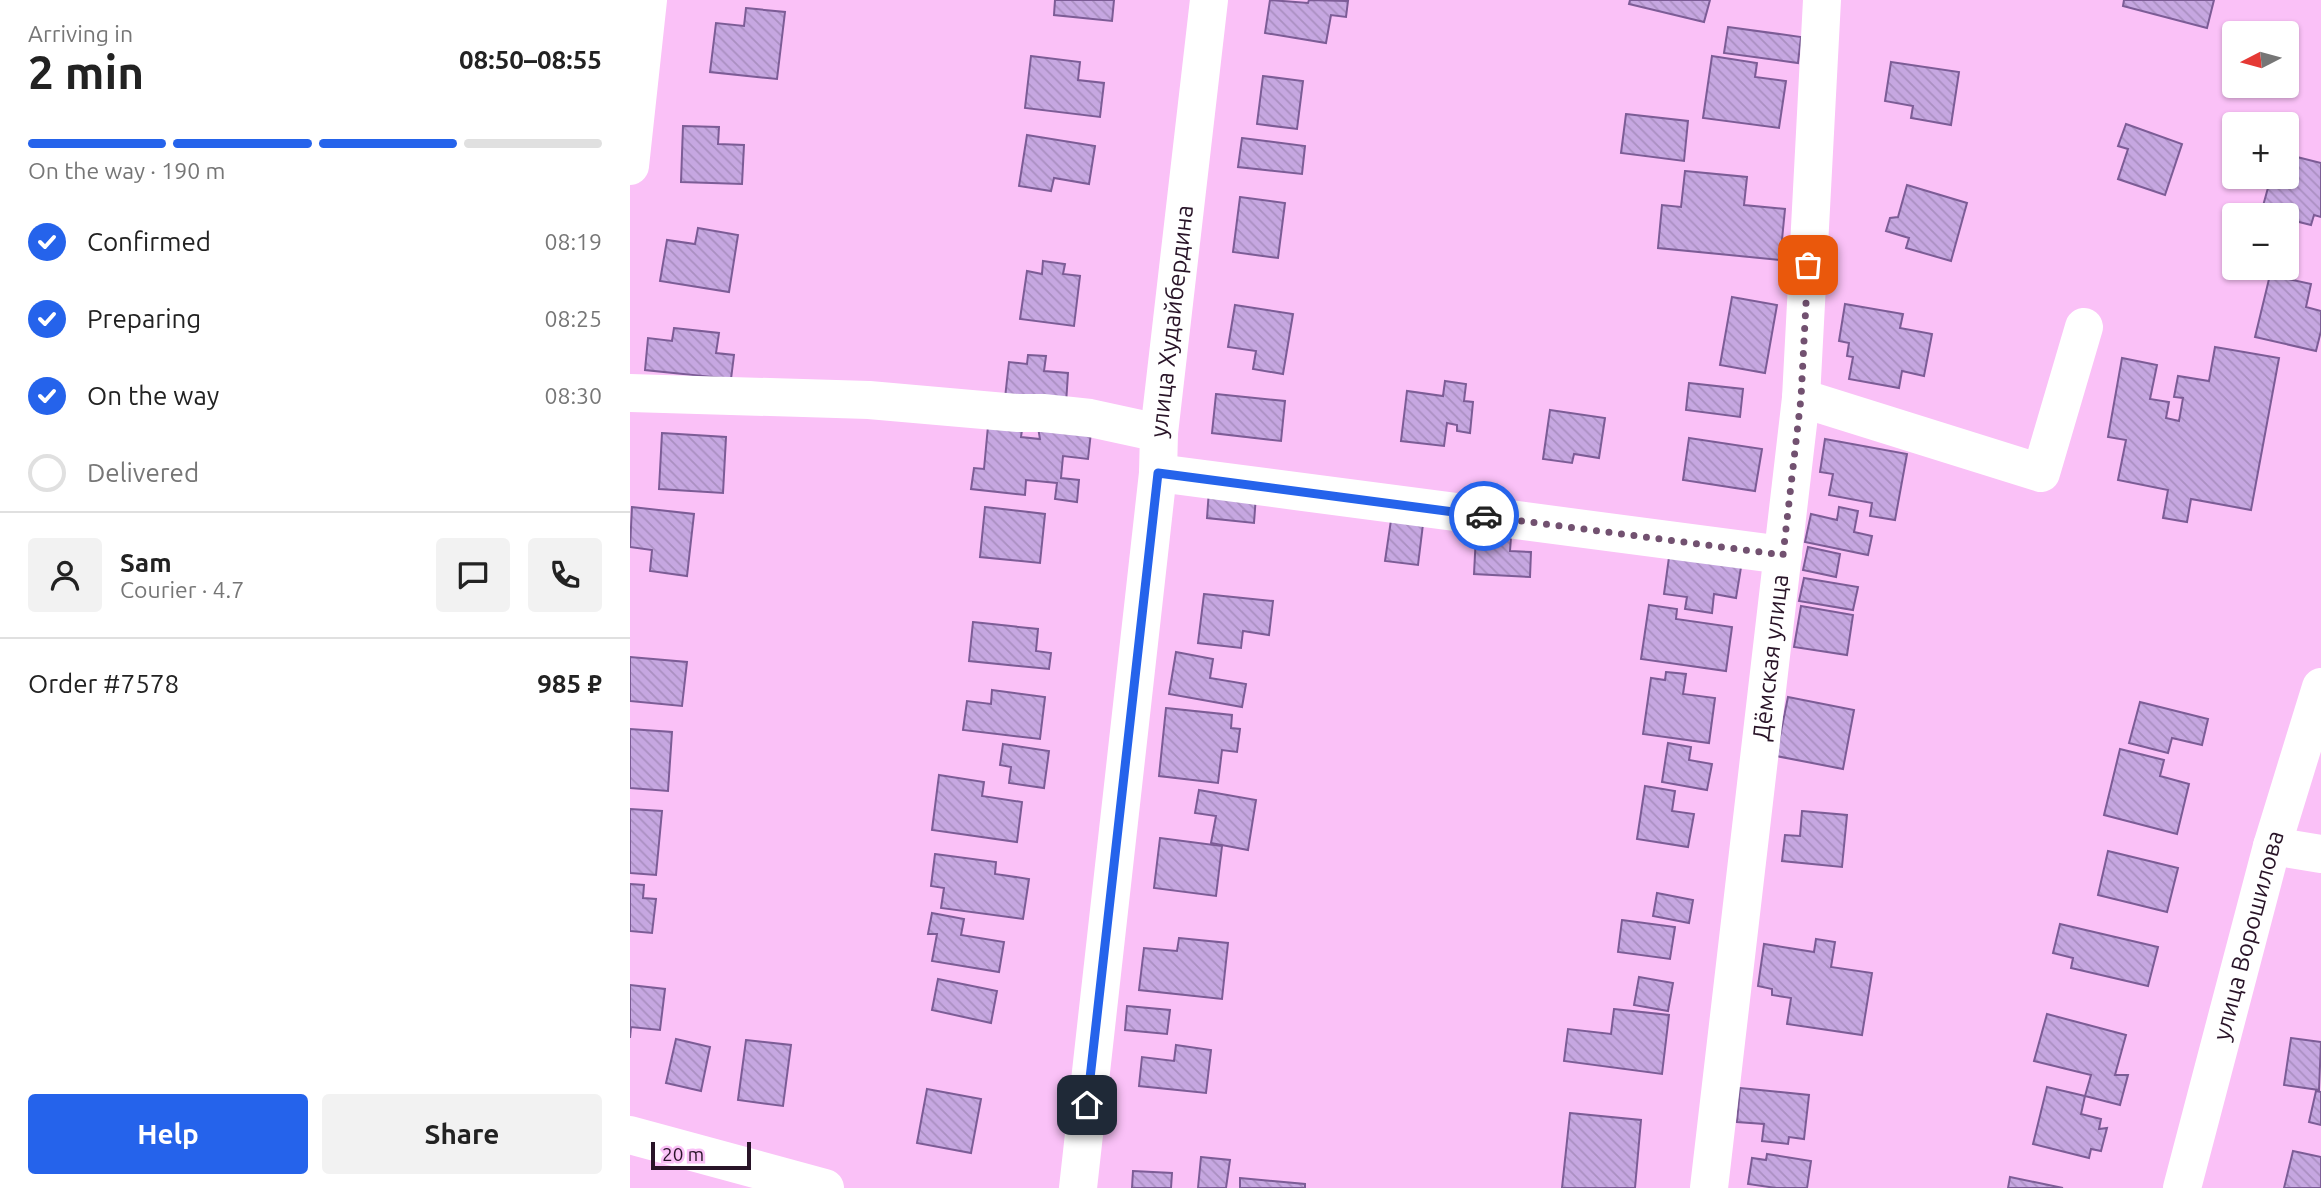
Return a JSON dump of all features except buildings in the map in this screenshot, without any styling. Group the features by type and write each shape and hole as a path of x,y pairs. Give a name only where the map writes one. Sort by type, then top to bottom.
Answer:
{"street":[{"path":"630,166 648,0"},
{"name":"улица Худайбердина","path":"1078,1188 1158,473 1159,433 1209,0"},
{"name":"Дёмская улица","path":"1709,1188 1801,398 1822,0"},
{"path":"1801,398 2041,473 2084,327"},
{"path":"630,393 869,400 1043,413 1090,418 1159,433"},
{"path":"1158,473 1783,555"},
{"name":"улица Ворошилова","path":"2182,1188 2272,846 2321,687"},
{"path":"2272,846 2321,854"},
{"path":"630,1135 825,1188"}],"way so far":[{"path":"1484,516 1783,555 1801,398 1808,265"}],"route":[{"path":"1087,1105 1158,473 1484,516"}]}
